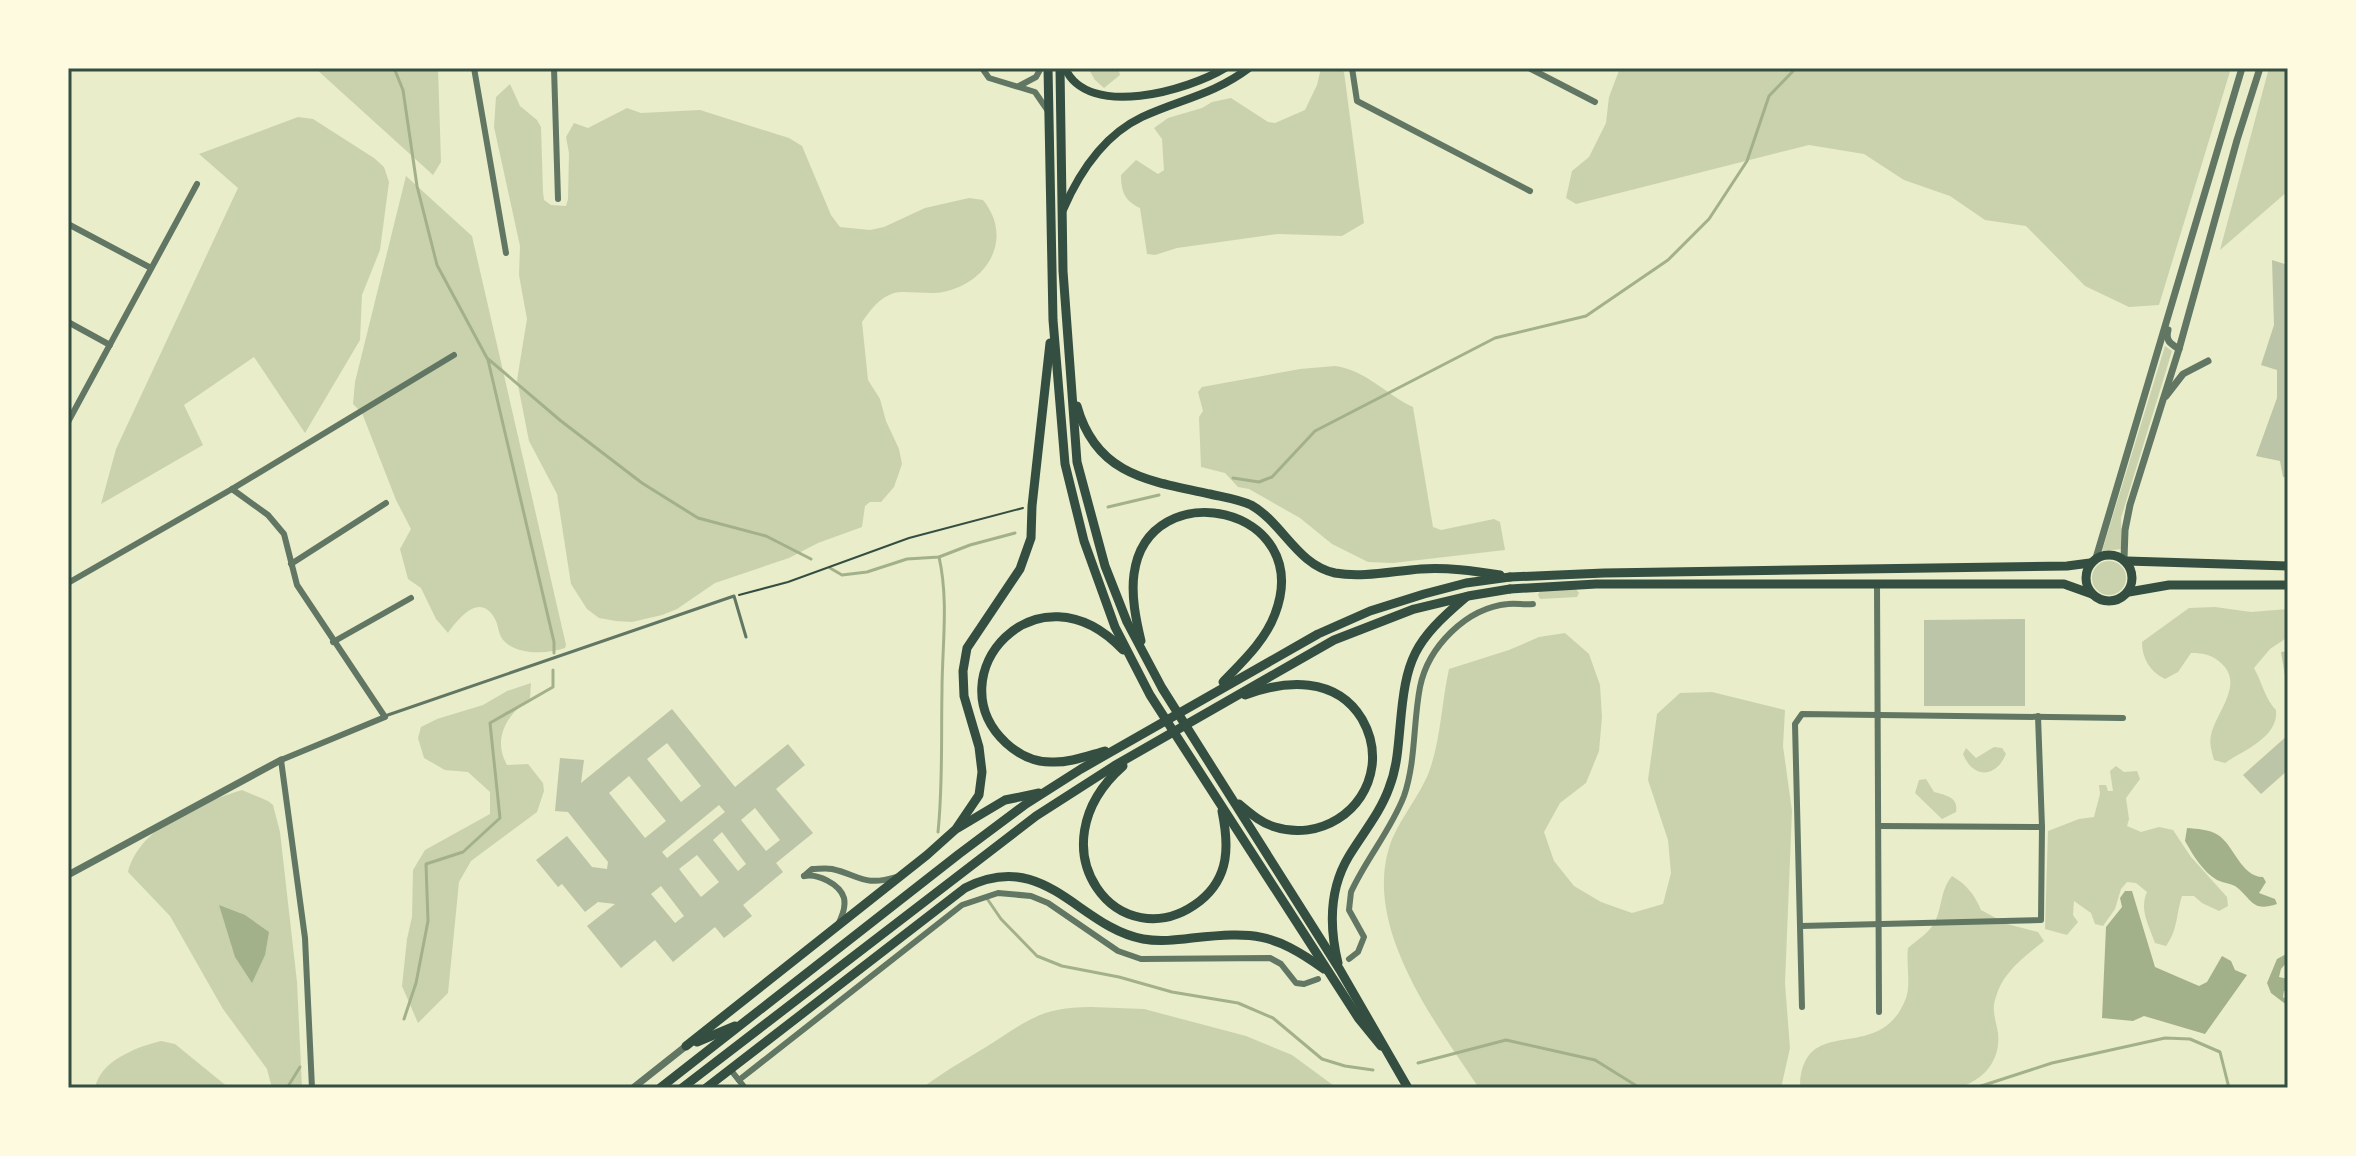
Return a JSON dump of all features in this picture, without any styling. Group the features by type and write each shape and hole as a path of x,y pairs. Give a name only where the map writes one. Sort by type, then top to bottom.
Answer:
{"main road":[{"path":"1048,68 1053,320 1065,464 1084,541 1104,599 1150,695 1192,763 1376,1031 1408,1088"},
{"path":"1062,68 1086,89 1120,99 1191,83 1225,68"},
{"path":"1062,68 1063,271 1077,462 1089,512 1116,594 1162,688 1335,972"},
{"path":"1062,211 1075,182 1124,128 1143,117 1223,86 1249,68"},
{"path":"956,829 979,795 982,772 979,747 964,696 963,671 967,648 1020,569 1031,538 1053,320"},
{"path":"1072,387 1082,422 1093,442 1117,466 1157,484 1240,501 1253,507 1269,519 1302,556 1324,570 1362,575 1425,569 1510,577"},
{"path":"1145,656 1133,596 1136,565 1144,547 1164,525 1182,516 1212,511 1240,518 1263,535 1274,551 1280,569 1280,597 1265,633 1214,692"},
{"path":"660,1088 959,854 1046,791 1318,634 1370,611 1466,583 1510,577 1619,572 2067,566 2108,554 2126,560 2288,566"},
{"path":"2092,594 2085,578 2093,560"},
{"path":"2126,560 2133,575 2129,592"},
{"path":"682,1088 1036,816 1140,750 1334,640 1390,616 1510,589 1596,584 2064,584 2102,601 2114,601 2129,592 2169,585 2288,585"},
{"path":"1335,972 1332,930 1334,895 1345,864 1377,814 1393,777 1407,673 1427,632 1468,596"},
{"path":"1119,747 1071,761 1052,763 1025,756 1009,745 992,724 983,697 984,678 994,651 1006,636 1030,621 1049,616 1077,619 1095,626 1117,644 1133,663"},
{"path":"1209,711 1265,688 1285,684 1313,685 1330,690 1346,700 1364,722 1370,738 1372,765 1363,791 1347,813 1323,826 1296,831 1278,828 1260,821 1231,798"},
{"path":"1140,750 1113,775 1090,810 1083,829 1082,849 1086,869 1096,887 1110,902 1138,915 1159,917 1179,913 1205,897 1218,880 1227,851 1220,804"},
{"path":"686,1046 956,829 1005,800 1046,791"},
{"path":"706,1088 965,888 994,878 1019,878 1053,888 1111,928 1134,937 1162,941 1237,933 1256,935 1287,944 1335,972"},
{"path":"686,1046 745,1022"}],"street":[{"path":"474,68 506,253"},
{"path":"554,68 558,199"},
{"path":"982,68 989,78 1003,85 1019,86 1035,92 1049,113"},
{"path":"1019,86 1036,77 1041,68"},
{"path":"1352,68 1357,101 1530,191"},
{"path":"1529,68 1595,102"},
{"path":"2093,560 2242,68"},
{"path":"2126,560 2125,530 2130,505 2179,349 2260,68"},
{"path":"69,418 197,184"},
{"path":"68,224 151,268"},
{"path":"2178,285 2166,337 2179,349"},
{"path":"68,322 110,345"},
{"path":"68,583 232,489 454,355"},
{"path":"2162,401 2183,374 2208,361"},
{"path":"68,875 281,760 385,717 297,585 284,534 268,515 232,489"},
{"path":"291,564 386,503"},
{"path":"1877,585 1879,1012"},
{"path":"333,642 411,598"},
{"path":"1349,959 1358,952 1364,937 1349,910 1351,892 1403,797 1420,686 1433,655 1459,625 1476,614 1510,604 1533,604"},
{"path":"1802,1007 1797,718 1802,714 2123,718"},
{"path":"1801,926 2041,920 2038,716"},
{"path":"281,760 305,938 312,1088"},
{"path":"1880,826 2042,827"},
{"path":"838,926 844,910 841,892 821,877 804,876 812,869 831,869 865,882 883,881 903,874"},
{"path":"739,1080 962,905 998,893 1022,894 1040,899 1111,947 1133,957 1157,960 1270,958 1281,964 1296,983 1304,984 1318,979"},
{"path":"633,1088 686,1046"},
{"path":"730,1069 745,1088"}],"lane":[{"path":"385,717 734,596 746,637"}],"path":[{"path":"734,596 788,582 909,538 1032,506"}],"shaded area":[{"path":"315,68 438,68 441,162 433,175"},
{"path":"1088,68 1118,68 1120,75 1104,88"},
{"path":"1321,68 1338,68 1344,72 1364,223 1342,236 1278,234 1147,254 1140,208 1125,195 1121,175 1136,160 1158,174 1164,170 1162,139 1154,128 1168,118 1231,98 1268,122 1275,123 1305,110"},
{"path":"1620,68 2231,68 2159,305 2129,307 2085,286 2026,226 1985,220 1950,196 1904,180 1864,154 1809,145 1576,204 1566,198 1572,171 1589,157 1606,123 1609,97"},
{"path":"2269,68 2288,68 2288,191 2220,250"},
{"path":"510,84 520,106 541,127 544,200 551,205 566,206 568,199 569,153 566,137 574,123 588,128 627,108 641,113 700,110 789,138 802,146 831,215 840,227 870,230 884,227 925,208 969,198 983,200 992,214 996,229 992,257 984,269 959,287 943,292 899,292 889,295 876,304 862,322 868,380 880,399 902,464 894,487 881,502 870,502 865,506 862,527 818,543 789,558 715,583 677,609 662,615 632,622 616,621 599,618 587,609 571,584 557,494 529,441 517,380 527,319 519,275 520,246 494,127 496,97"},
{"path":"298,117 313,119 374,158 384,167 389,182 380,250 362,295 360,340 305,433 254,357 184,405 203,445 101,504 116,449 238,188 199,154"},
{"path":"406,176 472,236 565,648 534,652 511,646 501,637 495,619 483,607 470,610 448,633 436,619 421,588 408,579 400,549 411,529 396,500 362,413 353,404 355,382"},
{"path":"2165,346 2172,351 2121,518 2122,549 2102,551"},
{"path":"1335,366 1366,377 1413,407 1433,527 1441,530 1494,519 1500,522 1505,550 1393,563 1368,562 1332,544 1300,518 1249,489 1238,487 1225,473 1201,467 1199,417 1203,411 1198,392 1202,387 1300,369"},
{"path":"2109,561 2121,566 2126,578 2121,590 2109,595 2097,590 2092,578 2097,566"},
{"path":"1576,589 1579,593 1577,597 1540,599 1538,595 1540,591"},
{"path":"2215,607 2251,612 2288,609 2288,637 2270,649 2254,668 2276,710 2272,728 2259,742 2225,763 2214,760 2210,742 2230,689 2228,671 2211,656 2191,653 2178,672 2165,679 2151,668 2142,648 2142,642 2189,608"},
{"path":"1565,633 1589,654 1600,685 1602,717 1599,751 1586,783 1560,803 1544,832 1554,861 1574,886 1601,902 1632,913 1663,904 1671,873 1668,840 1648,780 1657,714 1680,693 1712,692 1785,710 1783,746 1792,811 1785,983 1790,1048 1781,1088 1479,1088 1443,1035 1408,974 1386,911 1384,879 1393,837 1431,766 1449,669 1539,637"},
{"path":"531,683 530,698 504,728 501,746 507,765 528,764 543,783 544,791 537,812 471,861 459,882 448,993 418,1023 402,986 412,917 413,870 425,850 490,814 490,792 468,772 445,770 424,758 418,738 421,727 483,705 507,691"},
{"path":"1994,747 2002,748 2006,754 1991,771 1973,768 1963,754 1966,748 1976,758"},
{"path":"2116,766 2124,772 2137,771 2140,779 2126,798 2127,826 2141,832 2159,827 2173,830 2191,857 2227,897 2228,906 2219,911 2194,896 2182,896 2175,928 2166,946 2155,943 2144,911 2147,892 2136,883 2127,882 2121,889 2115,909 2103,926 2095,924 2091,913 2074,901 2073,915 2078,922 2067,935 2045,929 2048,831 2079,819 2094,817 2099,785 2106,785 2108,791 2113,791 2110,771"},
{"path":"1926,779 1934,792 1953,800 1956,812 1942,819 1915,793 1919,780"},
{"path":"242,790 273,805 280,832 297,982 302,1088 272,1088 267,1069 223,1009 170,916 128,872 135,856 158,829 208,802"},
{"path":"2187,828 2211,832 2224,840 2249,872 2263,877 2266,882 2259,893 2275,899 2277,904 2257,905 2235,886 2212,877 2185,841"},
{"path":"1952,876 1970,890 1981,910 2007,924 2038,932 2044,941 2015,966 1999,988 1994,1006 1998,1043 1993,1061 1982,1075 1957,1088 1804,1088 1800,1084 1805,1062 1815,1049 1879,1030 1894,1019 1906,998 1908,948 1933,925"},
{"path":"2125,891 2132,891 2155,967 2199,986 2207,982 2222,956 2231,961 2235,970 2247,975 2205,1034 2144,1016 2133,1021 2102,1018 2106,927 2122,907 2120,898"},
{"path":"219,905 245,915 269,932 265,955 252,983 235,957"},
{"path":"2288,953 2288,961 2279,977 2288,979 2288,991 2284,991 2283,997 2288,1001 2288,1006 2271,993 2267,983 2277,959"},
{"path":"1091,1007 1144,1009 1246,1036 1292,1055 1337,1088 922,1088 1031,1019 1051,1011"},
{"path":"161,1041 175,1044 229,1088 95,1088 98,1078 111,1063 130,1051"}],"building":[{"path":"2272,260 2288,265 2288,478 2283,477 2280,461 2256,456 2277,398 2277,370 2261,365 2274,325"},
{"path":"2025,619 2025,706 1924,706 1924,620"},
{"path":"2288,651 2288,681 2286,682 2281,652"},
{"path":"672,709 735,787 788,744 805,765 776,789 813,833 776,863 783,872 743,905 752,916 724,938 715,927 673,962 655,940 621,968 587,926 615,904 598,902 585,912 562,884 558,887 536,860 567,836 592,867 607,869 608,862 568,812 555,811 560,758 584,760 581,783","holes":["667,743 701,786 681,802 647,759","629,776 666,821 645,838 609,793","719,805 725,812 667,858 662,852","755,808 780,840 766,851 741,820","722,832 746,864 738,871 713,840","697,855 719,882 701,897 679,869","661,886 684,916 675,923 651,894"]},
{"path":"2288,735 2288,770 2261,794 2243,775"}],"waterway":[{"path":"394,68 403,90 417,186 437,265 487,358 561,421 642,483 698,518 766,536 811,559"},
{"path":"1233,478 1259,482 1272,477 1315,431 1495,338 1586,316 1668,260 1709,219 1747,161 1769,96 1796,68"},
{"path":"488,360 554,642 554,653"},
{"path":"1108,507 1159,495"},
{"path":"830,568 842,575 867,572 907,559 939,557 1015,533"},
{"path":"938,832 944,607 939,557"},
{"path":"404,1019 416,983 428,921 426,864 463,852 500,818 490,723 553,687 553,670"},
{"path":"988,900 1001,919 1037,956 1062,966 1119,977 1172,992 1238,1003 1273,1018 1322,1059 1373,1070"},
{"path":"1975,1088 2052,1063 2165,1038 2190,1039 2220,1052 2229,1088"},
{"path":"1418,1063 1506,1040 1595,1060 1640,1088"},
{"path":"287,1088 300,1067"}]}
